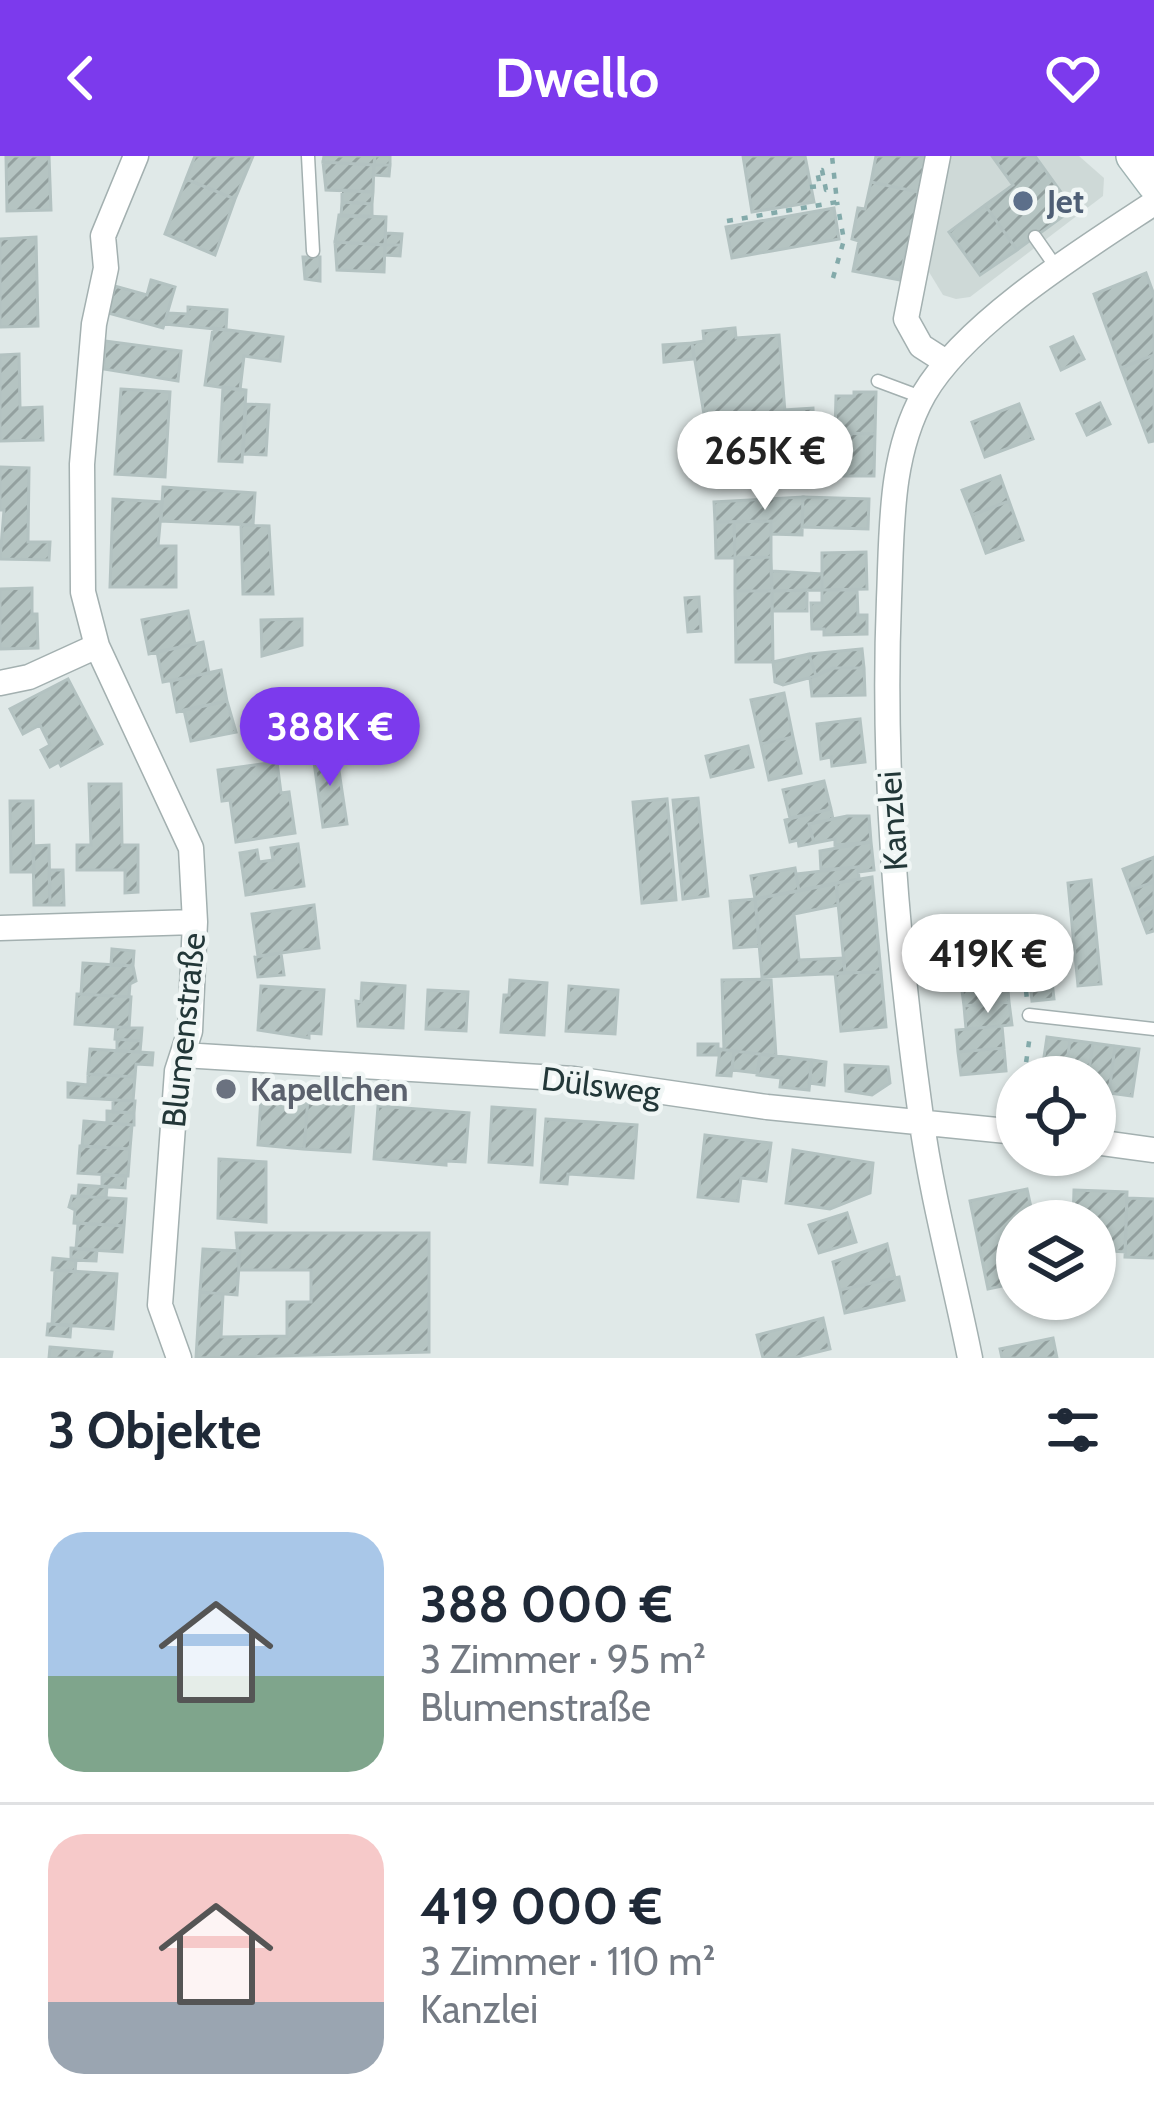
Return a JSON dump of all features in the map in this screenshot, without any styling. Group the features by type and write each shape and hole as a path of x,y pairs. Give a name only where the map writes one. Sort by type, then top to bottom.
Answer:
{"main road":[{"path":"1133,156 1154,184"}],"street":[{"name":"Blumenstraße","path":"136,156 103,236 106,268 94,324 82,464 83,592 97,646 191,848 195,922 190,1031 177,1071 160,1305 179,1358"},
{"path":"938,156 906,319 921,346 946,362"},
{"name":"Kanzlei","path":"970,1358 921,1121 887,784 893,488 922,398 946,362 992,320 1154,203"},
{"path":"0,683 28,677 97,646"},
{"path":"0,928 195,922"},
{"name":"Dülsweg","path":"184,1055 574,1079 767,1107 996,1130"},
{"path":"1116,1145 1154,1150"}],"lane":[{"path":"308,156 313,251"},
{"path":"1035,237 1058,270"},
{"path":"878,381 922,398"},
{"path":"1029,1015 1154,1029"}],"path":[{"path":"832,156 844,240 833,278"},
{"path":"811,187 820,186 818,171 822,170 826,190 835,189"},
{"path":"727,221 837,202"}],"shaded area":[{"path":"950,156 1079,156 1104,178 1103,196 970,297 956,299 943,295 929,272"}],"building":[{"path":"6,156 49,156 51,210 7,211"},
{"path":"195,156 253,156 235,199 186,179"},
{"path":"324,156 375,156 374,165 323,162"},
{"path":"375,156 390,156 390,165 374,165"},
{"path":"743,156 805,156 814,202 752,212"},
{"path":"876,156 929,156 918,192 871,182"},
{"path":"992,156 1035,156 1073,209 1017,250 985,205 1013,185"},
{"path":"323,162 374,165 373,192 326,190"},
{"path":"374,165 390,165 389,176 373,175"},
{"path":"186,179 235,199 215,255 165,234"},
{"path":"871,182 918,192 910,251 906,250 900,280 853,271 859,241 852,239 858,208 865,209"},
{"path":"342,190 373,192 372,204 342,202"},
{"path":"342,202 372,204 372,217 341,216"},
{"path":"985,205 1017,250 980,275 949,232"},
{"path":"834,208 839,239 732,258 726,227"},
{"path":"339,215 386,217 385,245 335,242"},
{"path":"386,233 402,234 401,245 385,245"},
{"path":"36,237 38,326 0,327 0,239"},
{"path":"335,242 385,245 384,272 337,270"},
{"path":"385,245 401,245 400,256 385,255"},
{"path":"303,257 320,257 320,281 305,279"},
{"path":"1146,273 1154,295 1154,355 1121,368 1094,294"},
{"path":"151,280 175,287 163,328 108,313 115,286 147,295"},
{"path":"188,307 227,310 226,330 164,324 168,313 188,314"},
{"path":"213,328 283,337 280,361 244,356 240,390 205,385"},
{"path":"735,328 736,338 779,335 787,438 709,444 692,343 704,341 703,331"},
{"path":"1073,337 1084,359 1061,370 1051,347"},
{"path":"105,341 181,351 178,381 104,369"},
{"path":"692,343 694,359 664,362 663,345"},
{"path":"19,354 20,408 42,407 43,440 0,441 0,355"},
{"path":"1154,355 1154,441 1149,442 1121,368"},
{"path":"223,387 246,390 242,462 219,461"},
{"path":"121,389 170,392 165,477 115,474"},
{"path":"854,392 876,392 875,434 835,433 836,396 854,396"},
{"path":"1100,403 1110,424 1087,435 1077,414"},
{"path":"246,404 269,405 266,455 243,454"},
{"path":"1019,404 1033,439 985,457 972,422"},
{"path":"813,408 814,435 787,438 785,410"},
{"path":"835,433 837,456 780,456 781,476 752,479 750,441"},
{"path":"843,433 875,434 874,476 842,476"},
{"path":"0,467 29,468 28,542 50,542 49,560 0,559 4,510 0,510"},
{"path":"1000,476 1009,501 972,515 962,490"},
{"path":"163,487 255,493 253,525 161,521"},
{"path":"803,497 869,499 868,529 802,527"},
{"path":"803,497 802,535 771,534 771,521 715,522 714,502"},
{"path":"113,499 162,502 158,546 176,546 176,587 110,587"},
{"path":"1009,501 1023,540 986,553 972,515"},
{"path":"771,521 771,557 735,558 734,522"},
{"path":"715,522 734,522 735,558 716,558"},
{"path":"241,525 269,526 273,594 243,594"},
{"path":"866,552 867,589 822,590 822,553"},
{"path":"771,557 772,591 735,591 735,558"},
{"path":"771,571 822,574 822,590 772,591"},
{"path":"32,588 38,648 0,649 0,589"},
{"path":"807,590 807,611 772,611 772,591"},
{"path":"822,590 857,590 858,615 867,615 867,634 824,635 824,629 812,629 811,603 822,603"},
{"path":"735,591 772,591 773,662 736,662"},
{"path":"699,597 701,631 688,632 685,598"},
{"path":"188,611 195,644 149,654 142,620"},
{"path":"302,619 302,645 262,656 261,620"},
{"path":"203,642 209,673 163,682 157,652"},
{"path":"862,649 864,668 833,668 816,676 809,654"},
{"path":"809,654 816,676 783,685 775,682 773,662"},
{"path":"833,668 864,668 865,695 812,696 810,678"},
{"path":"221,670 227,701 177,712 171,681"},
{"path":"68,679 102,744 50,767 41,750 50,745 40,725 23,734 10,709"},
{"path":"784,693 793,737 761,744 751,700"},
{"path":"227,701 236,732 191,741 184,710"},
{"path":"860,719 865,762 832,766 831,757 821,759 817,724"},
{"path":"793,737 801,773 769,780 761,744"},
{"path":"748,746 753,767 711,777 706,756"},
{"path":"336,751 347,824 323,827 313,755"},
{"path":"277,762 281,793 289,792 295,833 236,842 230,800 222,801 218,770"},
{"path":"824,781 831,809 790,818 783,790"},
{"path":"89,784 121,784 122,845 138,845 138,892 125,893 125,870 77,870 77,845 91,845"},
{"path":"698,798 708,896 683,899 673,800"},
{"path":"667,799 676,900 642,903 633,802"},
{"path":"10,801 33,801 34,872 11,872"},
{"path":"831,809 833,819 809,824 814,843 799,846 798,840 790,842 785,820"},
{"path":"869,816 871,842 835,845 835,839 814,843 809,824"},
{"path":"871,842 874,870 821,870 820,851"},
{"path":"298,844 304,886 246,895 240,853 257,850 259,862 273,860 271,848"},
{"path":"49,845 50,905 34,905 33,846"},
{"path":"1154,857 1154,882 1131,890 1123,869"},
{"path":"858,867 859,879 799,891 796,874"},
{"path":"795,868 799,891 755,899 751,876"},
{"path":"49,870 63,870 64,905 50,905"},
{"path":"872,877 881,972 845,973 836,883"},
{"path":"1091,880 1101,984 1078,986 1068,883"},
{"path":"1154,882 1154,906 1139,912 1131,890"},
{"path":"836,883 838,905 794,914 799,960 844,958 845,973 762,977 755,899"},
{"path":"755,899 760,946 734,948 730,901"},
{"path":"314,905 319,948 258,956 252,914"},
{"path":"1154,906 1154,931 1147,933 1139,912"},
{"path":"1045,918 1054,999 1032,1001 1023,919"},
{"path":"1003,932 1005,956 959,960 957,937"},
{"path":"112,949 134,951 133,966 111,965"},
{"path":"281,953 284,975 258,977 255,957"},
{"path":"1005,956 1007,979 961,983 959,960"},
{"path":"83,963 133,966 136,981 130,984 129,997 81,994"},
{"path":"881,972 886,1027 841,1031 835,973"},
{"path":"771,979 776,1056 724,1050 722,980"},
{"path":"1007,979 1009,1002 964,1006 961,983"},
{"path":"510,980 547,983 544,1035 501,1032"},
{"path":"362,983 405,986 403,1028 358,1026 356,1001 361,1002"},
{"path":"261,986 324,990 321,1034 309,1033 309,1038 258,1030"},
{"path":"569,986 618,990 615,1034 566,1031"},
{"path":"428,990 468,992 466,1031 426,1029"},
{"path":"77,994 131,997 129,1028 75,1024"},
{"path":"1009,1002 1012,1025 966,1029 964,1006"},
{"path":"1002,1026 1004,1048 958,1052 956,1030"},
{"path":"116,1027 142,1028 141,1041 115,1039"},
{"path":"1047,1037 1070,1040 1068,1056 1044,1056"},
{"path":"117,1039 141,1041 140,1052 117,1051"},
{"path":"1070,1040 1093,1043 1091,1056 1068,1056"},
{"path":"1093,1043 1115,1046 1114,1056 1091,1056"},
{"path":"698,1044 718,1044 718,1055 698,1055"},
{"path":"1115,1046 1139,1049 1132,1096 1116,1094"},
{"path":"1004,1048 1005,1056 996,1056 996,1072 961,1075 958,1052"},
{"path":"90,1049 153,1053 152,1065 136,1064 135,1077 88,1074"},
{"path":"720,1049 734,1051 731,1076 717,1075"},
{"path":"734,1051 760,1054 758,1073 732,1070"},
{"path":"760,1054 812,1060 809,1090 780,1087 781,1078 757,1075"},
{"path":"812,1060 826,1062 824,1085 809,1083"},
{"path":"845,1065 888,1067 890,1083 872,1095 846,1091"},
{"path":"88,1074 135,1077 133,1101 68,1097 68,1083 88,1085"},
{"name":"Kapellchen","path":"224,1082 232,1084 233,1092 227,1096 219,1087"},
{"path":"261,1097 308,1098 304,1149 258,1145"},
{"path":"308,1098 354,1101 350,1152 304,1149"},
{"path":"113,1100 135,1101 134,1113 113,1112"},
{"path":"378,1106 469,1113 465,1162 446,1161 446,1165 374,1159"},
{"path":"492,1107 535,1110 532,1165 489,1162"},
{"path":"107,1111 134,1113 134,1125 107,1123"},
{"path":"546,1119 637,1125 633,1178 568,1174 567,1184 541,1182"},
{"path":"84,1121 132,1125 130,1149 82,1146"},
{"path":"705,1135 771,1143 766,1181 741,1178 738,1201 698,1197"},
{"path":"80,1146 130,1149 128,1176 78,1173"},
{"path":"793,1150 873,1163 870,1193 830,1209 786,1203"},
{"path":"219,1159 266,1162 266,1222 218,1218"},
{"path":"102,1175 126,1176 125,1188 102,1186"},
{"path":"79,1185 107,1187 106,1198 78,1196"},
{"path":"1027,1189 1029,1200 996,1200 996,1287 988,1289 970,1201"},
{"path":"1074,1190 1127,1192 1125,1252 1116,1251 1116,1200 1074,1200"},
{"path":"72,1196 126,1199 124,1226 74,1223 75,1210 69,1207"},
{"path":"1127,1198 1154,1199 1154,1258 1125,1257"},
{"path":"847,1213 856,1242 819,1253 809,1225"},
{"path":"78,1223 124,1226 122,1252 76,1249"},
{"path":"236,1233 429,1233 429,1352 196,1358 200,1292 223,1294 221,1337 287,1336 287,1302 311,1302 311,1270 239,1270"},
{"path":"887,1244 895,1278 840,1290 833,1262"},
{"path":"71,1248 97,1250 96,1261 71,1260"},
{"path":"203,1249 240,1251 237,1295 200,1292"},
{"path":"53,1258 76,1260 75,1272 52,1270"},
{"path":"55,1270 117,1274 113,1329 52,1324"},
{"path":"899,1277 904,1300 845,1313 840,1290"},
{"path":"823,1318 830,1349 793,1358 763,1358 757,1335"},
{"path":"48,1324 71,1325 70,1337 47,1335"},
{"path":"1053,1338 1057,1358 1002,1358 1000,1349"},
{"path":"50,1347 112,1352 111,1358 49,1358"}],"place":[{"name":"Jet","path":"1023,201"},
{"name":"Kapellchen","path":"226,1089"}]}
